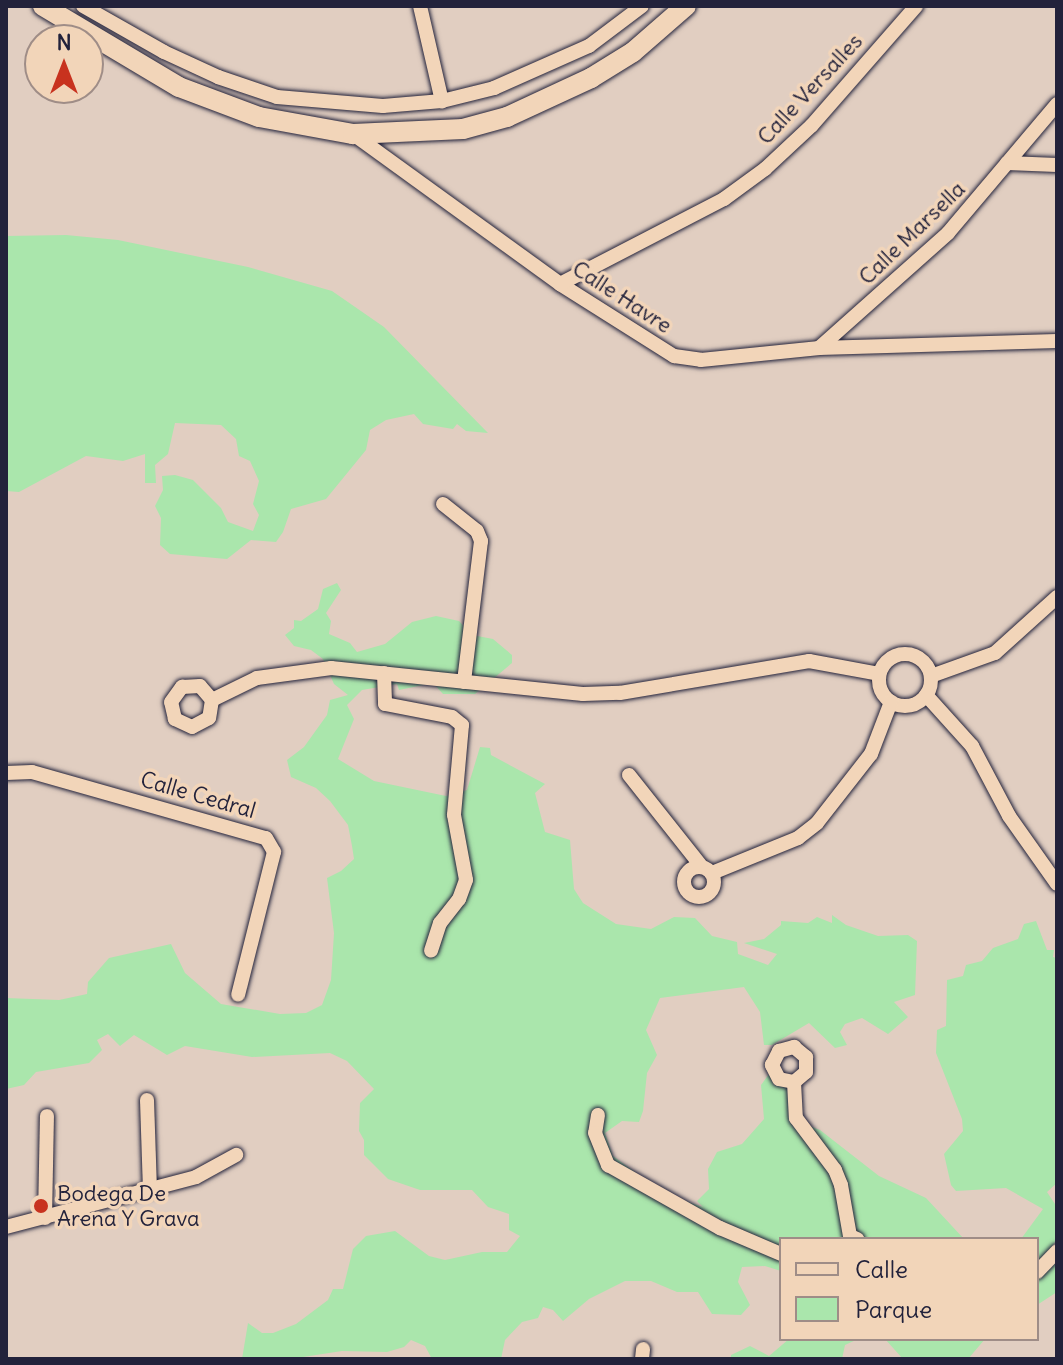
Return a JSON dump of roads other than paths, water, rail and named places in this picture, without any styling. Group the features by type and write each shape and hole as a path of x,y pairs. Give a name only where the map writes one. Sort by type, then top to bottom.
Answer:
{"main road":[{"path":"43,6 179,87 259,117 353,134 463,129 507,117 591,78 633,52 686,6"}],"street":[{"path":"83,6 164,52 218,77 277,97 383,106 442,101 494,88 589,46 642,6"},
{"path":"420,6 442,101"},
{"name":"Calle Versalles","path":"560,284 724,199 765,169 812,125 916,6"},
{"name":"Calle Marsella","path":"819,348 948,233 1057,104"},
{"name":"Calle Havre","path":"353,134 560,284 674,356 701,360 819,348 1057,341"},
{"path":"1007,163 1057,165"},
{"path":"443,504 477,531 481,541 464,682"},
{"path":"931,676 995,653 1057,597"},
{"path":"906,654 922,661 931,676 926,695 915,704 901,706 882,693 879,674 889,660 906,654"},
{"path":"212,700 257,678 287,671 331,668 583,694 620,693 809,661 879,674"},
{"path":"384,673 385,704 452,717 462,725 454,815 466,880 459,899 440,923 431,951"},
{"path":"926,695 972,746 1009,816 1057,884"},
{"path":"629,775 707,870 798,838 817,823 871,754 891,702"},
{"name":"Calle Cedral","path":"6,773 32,772 266,838 274,852 238,995"},
{"path":"794,1082 796,1118 835,1170 841,1185 850,1237"},
{"path":"147,1100 150,1191"},
{"path":"598,1115 595,1133 608,1165 720,1228 779,1253"},
{"path":"45,1218 47,1116"},
{"path":"6,1227 196,1177 236,1155"},
{"path":"1039,1270 1057,1251"}],"place":[{"name":"Bodega De Arena Y Grava","path":"41,1206"}]}
